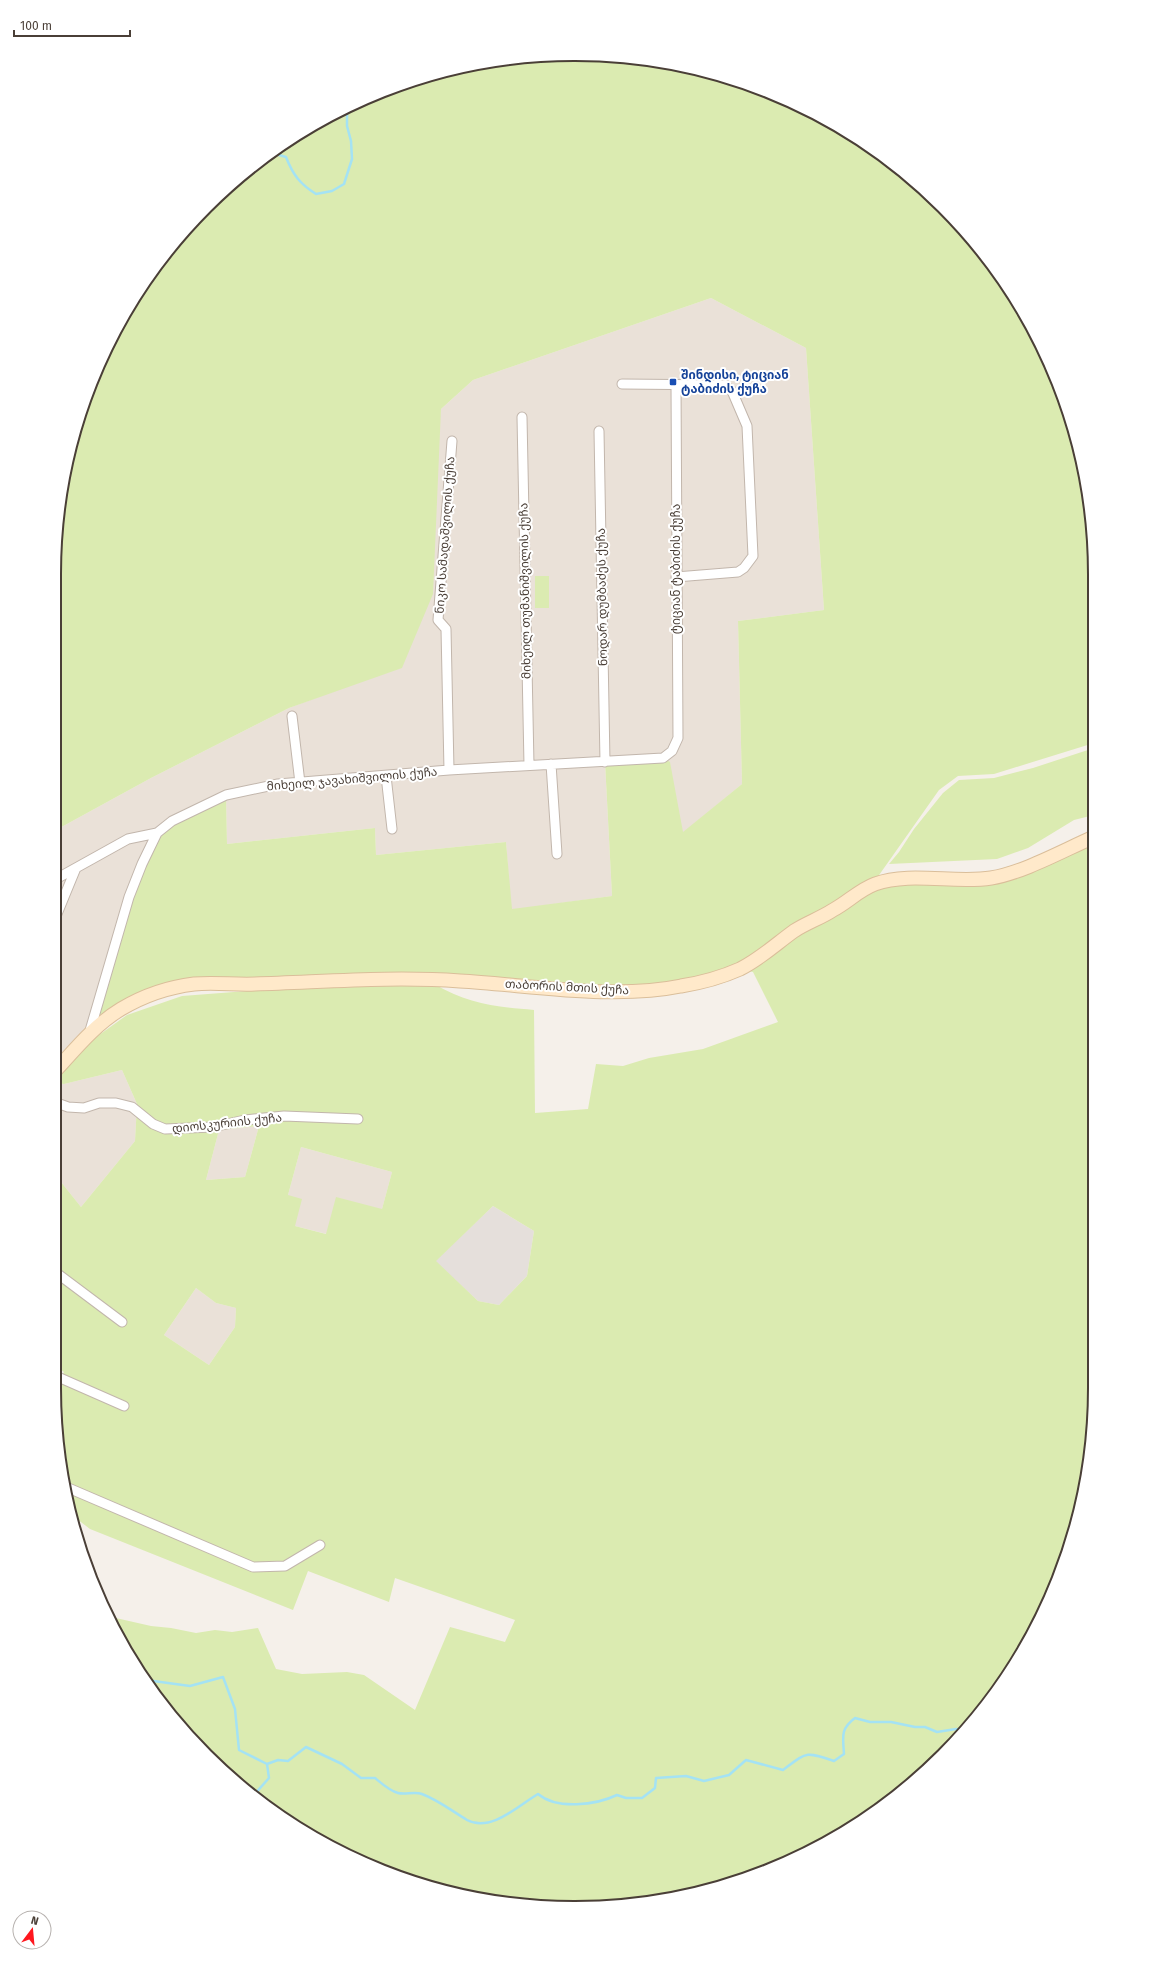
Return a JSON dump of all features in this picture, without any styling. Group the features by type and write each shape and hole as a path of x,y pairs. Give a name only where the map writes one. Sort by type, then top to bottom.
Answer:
{"main road":[{"name":"თაბორის მთის ქუჩა","path":"89,1034 110,1016 149,995 170,988 194,984 253,984 351,979 415,979 573,990 638,991 681,986 739,969 761,956 797,929 836,909 856,893 882,881 991,878 1019,870 1088,840"},
{"name":"მიხეილ ჯავახიშვილის ქუჩა","path":"61,1065 89,1034"}],"street":[{"path":"622,384 725,385 732,391 747,426 753,549 750,561 738,572 676,577"},
{"name":"ტიციან ტაბიძის ქუჩა","path":"672,751 678,738 676,385"},
{"name":"მიხეილ თუმანიშვილის ქუჩა","path":"522,417 529,765"},
{"name":"ნოდარ დუმბაძეს ქუჩა","path":"599,431 605,762"},
{"name":"ნიკო სამადაშვილის ქუჩა","path":"449,770 446,629 438,620 452,441"},
{"path":"292,716 300,783"},
{"name":"მიხეილ ჯავახიშვილის ქუჩა","path":"89,1034 130,897 142,864 157,833 172,821 226,795 278,784 449,770 663,758 672,751"},
{"path":"551,764 557,854"},
{"path":"386,776 392,828"},
{"path":"61,876 128,839 157,833"},
{"path":"61,902 76,868"},
{"name":"დიოსკურიის ქუჩა","path":"61,1104 68,1107 84,1108 99,1103 116,1103 132,1108 153,1124 165,1129 213,1127 245,1120 284,1116 358,1119"},
{"path":"61,1276 122,1322"},
{"path":"61,1378 124,1406"},
{"path":"71,1489 253,1566 285,1566 320,1545"}],"shaded area":[{"path":"711,298 806,348 824,610 738,621 742,784 683,833 605,763 612,896 511,910 506,842 376,855 375,828 227,844 226,796 89,1034 61,1065 61,827 151,778 289,708 401,666 441,409 473,380"},
{"path":"122,1070 137,1104 135,1141 81,1207 61,1182 61,1084"},
{"path":"259,1126 245,1177 206,1180 219,1130"},
{"path":"301,1147 392,1172 382,1209 327,1234 295,1226 288,1195"},
{"path":"493,1206 534,1231 527,1276 499,1305 478,1301 435,1261"},
{"path":"196,1288 216,1303 236,1308 235,1327 209,1365 164,1335"}],"green space":[{"path":"541,62 608,62 642,65 707,78 740,88 802,114 831,130 887,167 913,188 938,211 982,262 1001,289 1035,347 1061,409 1071,442 1084,507 1087,541 1088,745 994,774 958,776 939,790 877,878 987,879 1088,839 1087,1421 1084,1455 1071,1520 1061,1553 1035,1615 1001,1673 961,1726 938,1751 887,1795 831,1832 802,1848 771,1862 740,1874 707,1884 642,1897 574,1901 507,1897 442,1884 409,1874 347,1848 289,1814 262,1795 211,1751 167,1700 148,1673 116,1618 151,1626 196,1633 215,1630 232,1632 258,1628 276,1669 302,1674 347,1672 364,1675 415,1710 450,1627 505,1642 515,1620 395,1578 389,1602 308,1571 293,1610 90,1529 78,1520 65,1455 62,1421 61,1376 64,1372 61,1370 61,1182 81,1207 135,1141 137,1104 122,1070 64,1084 61,1084 61,1071 85,1045 127,1015 182,996 247,991 434,984 446,991 482,1003 495,1006 534,1010 535,1113 588,1109 596,1064 623,1066 649,1058 703,1049 778,1022 753,972 739,969 638,991 460,981 170,988 89,1034 129,897 157,833 226,795 227,844 375,828 376,855 506,842 512,909 612,896 605,762 663,758 670,762 683,832 742,784 738,621 824,610 806,348 711,298 473,380 441,409 433,594 402,668 289,708 151,778 61,827 62,541 65,507 78,442 88,409 114,347 148,289 167,262 211,211 262,167 289,148 347,114 409,88 442,78 507,65","holes":["259,1126 245,1177 206,1180 219,1130","301,1147 392,1172 382,1209 336,1197 326,1234 295,1226 302,1199 288,1195","493,1206 534,1231 527,1276 499,1305 478,1301 436,1261","196,1288 216,1303 236,1308 235,1327 209,1365 164,1335"]},
{"path":"535,576 549,576 549,608 535,608"},
{"path":"1088,750 1088,816 1074,820 1028,848 997,859 889,864 914,829 943,793 959,780 994,778 1033,768"}],"waterway":[{"path":"279,155 286,157 291,169 298,178 306,187 316,194 332,191 344,184 352,159 351,141 347,126 347,114"},
{"path":"154,1681 190,1686 223,1677 235,1709 239,1750 267,1764"},
{"path":"267,1764 278,1760 288,1761 306,1747 342,1764 361,1778 375,1778 389,1789 398,1793 416,1793 428,1796 467,1820 476,1823 486,1823 504,1816 538,1794 546,1799 566,1804 588,1803 617,1795 626,1798 642,1798 655,1788 656,1778 686,1776 704,1781 729,1775 746,1760 783,1770 807,1755 834,1761 844,1754 843,1738 845,1730 850,1722 855,1718 870,1722 891,1722 915,1727 925,1727 937,1732 958,1729"},
{"path":"257,1791 269,1778 267,1764"}],"place":[{"name":"შინდისი, ტიციან ტაბიძის ქუჩა","path":"673,382"}]}
